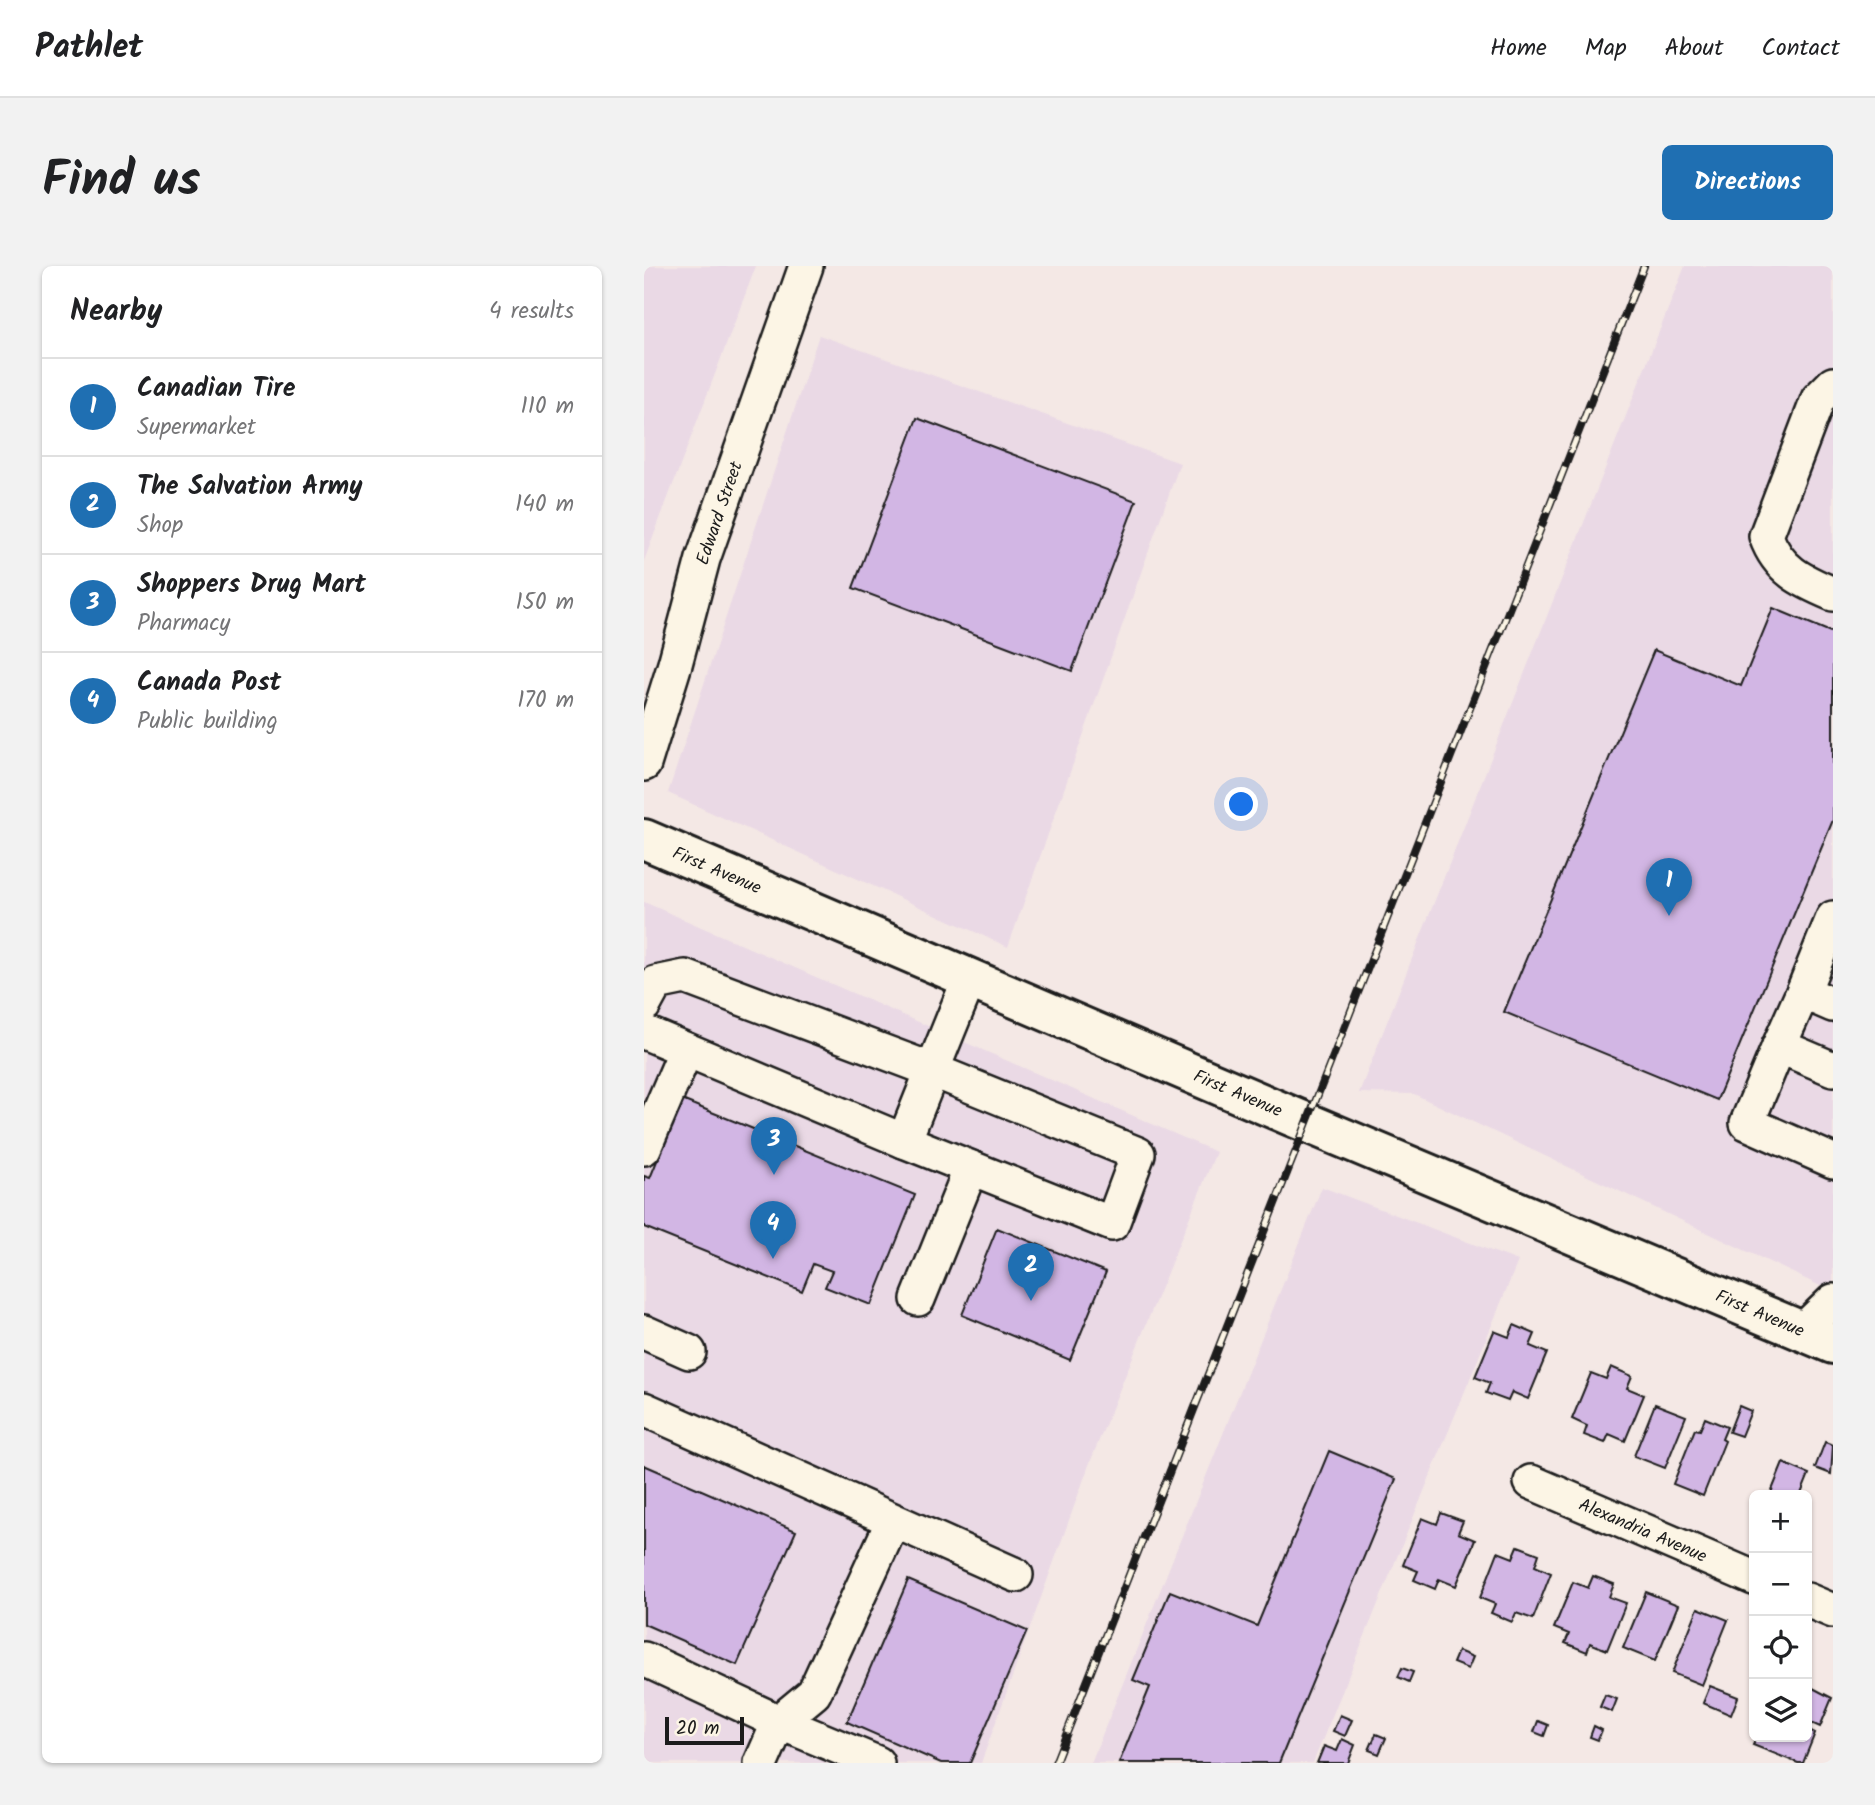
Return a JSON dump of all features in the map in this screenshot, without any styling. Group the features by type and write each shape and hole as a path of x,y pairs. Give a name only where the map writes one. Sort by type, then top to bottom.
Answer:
{"main road":[{"name":"First Avenue","path":"644,839 1818,1337"}],"street":[{"name":"Edward Street","path":"644,764 675,664 703,559 806,266"},
{"path":"1833,384 1818,399 1766,536 1772,553 1785,567 1803,581 1833,594"},
{"path":"1833,918 1747,1123 1833,1161"},
{"path":"644,1004 656,983 685,977 932,1070 1138,1154 1112,1224 904,1141 644,1032"},
{"path":"904,1141 970,978"},
{"path":"1803,992 1833,1005"},
{"path":"1779,1046 1833,1069"},
{"path":"644,1148 686,1050"},
{"path":"918,1299 971,1168"},
{"path":"1818,1337 1833,1301"},
{"path":"644,1332 689,1352"},
{"path":"644,1409 1016,1575"},
{"name":"Alexandria Avenue","path":"1531,1482 1749,1575"},
{"path":"761,1763 779,1722 814,1693 893,1521"},
{"path":"1812,1602 1833,1611"},
{"path":"644,1659 779,1722 877,1763"}],"shaded area":[{"path":"644,266 756,266 644,561"},
{"path":"1685,266 1833,266 1833,1292 1414,1094 1359,1093"},
{"path":"819,335 1180,463 1008,947 668,793"},
{"path":"644,902 1216,1152 1089,1465 981,1763 644,1763"},
{"path":"1322,1187 1518,1261 1313,1763 1091,1763"}],"building":[{"path":"917,418 1136,501 1072,671 853,588"},
{"path":"1773,608 1833,633 1833,820 1717,1100 1504,1012 1654,650 1741,686"},
{"path":"682,1100 915,1195 871,1305 825,1287 832,1271 813,1264 802,1291 644,1227 644,1176 650,1178"},
{"path":"997,1228 1106,1272 1070,1360 962,1315"},
{"path":"1514,1325 1535,1334 1530,1346 1547,1353 1528,1399 1512,1392 1508,1401 1486,1393 1490,1383 1475,1377 1494,1331 1509,1337"},
{"path":"1611,1367 1632,1376 1627,1388 1644,1395 1625,1441 1609,1434 1605,1443 1584,1435 1587,1426 1572,1419 1591,1373 1606,1379"},
{"path":"1655,1404 1686,1416 1665,1468 1634,1456"},
{"path":"1739,1406 1751,1411 1741,1436 1729,1432"},
{"path":"1705,1418 1727,1427 1722,1439 1725,1441 1703,1496 1673,1484 1695,1429 1700,1430"},
{"path":"1825,1442 1833,1445 1831,1474 1815,1468"},
{"path":"1329,1451 1396,1479 1279,1763 1119,1763 1150,1687 1133,1680 1170,1591 1257,1626"},
{"path":"1783,1463 1809,1474 1803,1490 1772,1490"},
{"path":"644,1465 796,1531 737,1665 644,1624"},
{"path":"1441,1513 1463,1521 1458,1533 1475,1540 1456,1586 1439,1579 1435,1589 1414,1580 1418,1571 1403,1565 1422,1518 1437,1524"},
{"path":"1518,1546 1539,1554 1535,1566 1551,1573 1533,1619 1516,1613 1512,1622 1491,1613 1495,1604 1480,1598 1498,1552 1513,1558"},
{"path":"1593,1576 1614,1584 1609,1597 1626,1603 1607,1650 1590,1643 1587,1652 1565,1643 1569,1634 1554,1628 1573,1582 1588,1588"},
{"path":"908,1580 1027,1631 970,1763 941,1763 847,1722"},
{"path":"1646,1592 1678,1605 1655,1661 1623,1648"},
{"path":"1698,1608 1728,1620 1702,1685 1672,1673"},
{"path":"1458,1651 1473,1657 1468,1669 1453,1663"},
{"path":"1402,1668 1413,1672 1409,1682 1398,1677"},
{"path":"1710,1686 1738,1697 1731,1715 1703,1703"},
{"path":"1812,1688 1832,1698 1820,1727 1812,1723"},
{"path":"1605,1695 1617,1699 1612,1712 1600,1707"},
{"path":"1340,1715 1352,1720 1345,1736 1333,1731"},
{"path":"1538,1721 1548,1725 1544,1736 1534,1732"},
{"path":"1594,1726 1602,1730 1598,1740 1590,1737"},
{"path":"1376,1734 1386,1738 1379,1754 1369,1750"},
{"path":"1342,1739 1355,1745 1348,1763 1317,1763 1324,1746 1337,1751"},
{"path":"1754,1742 1811,1742 1803,1763 1753,1745"}],"railway":[{"path":"1055,1763 1644,266"}],"place":[{"name":"Canadian Tire","path":"1669,916"},
{"name":"Shoppers Drug Mart","path":"774,1175"},
{"name":"Canada Post","path":"773,1259"},
{"name":"The Salvation Army","path":"1031,1301"}]}
